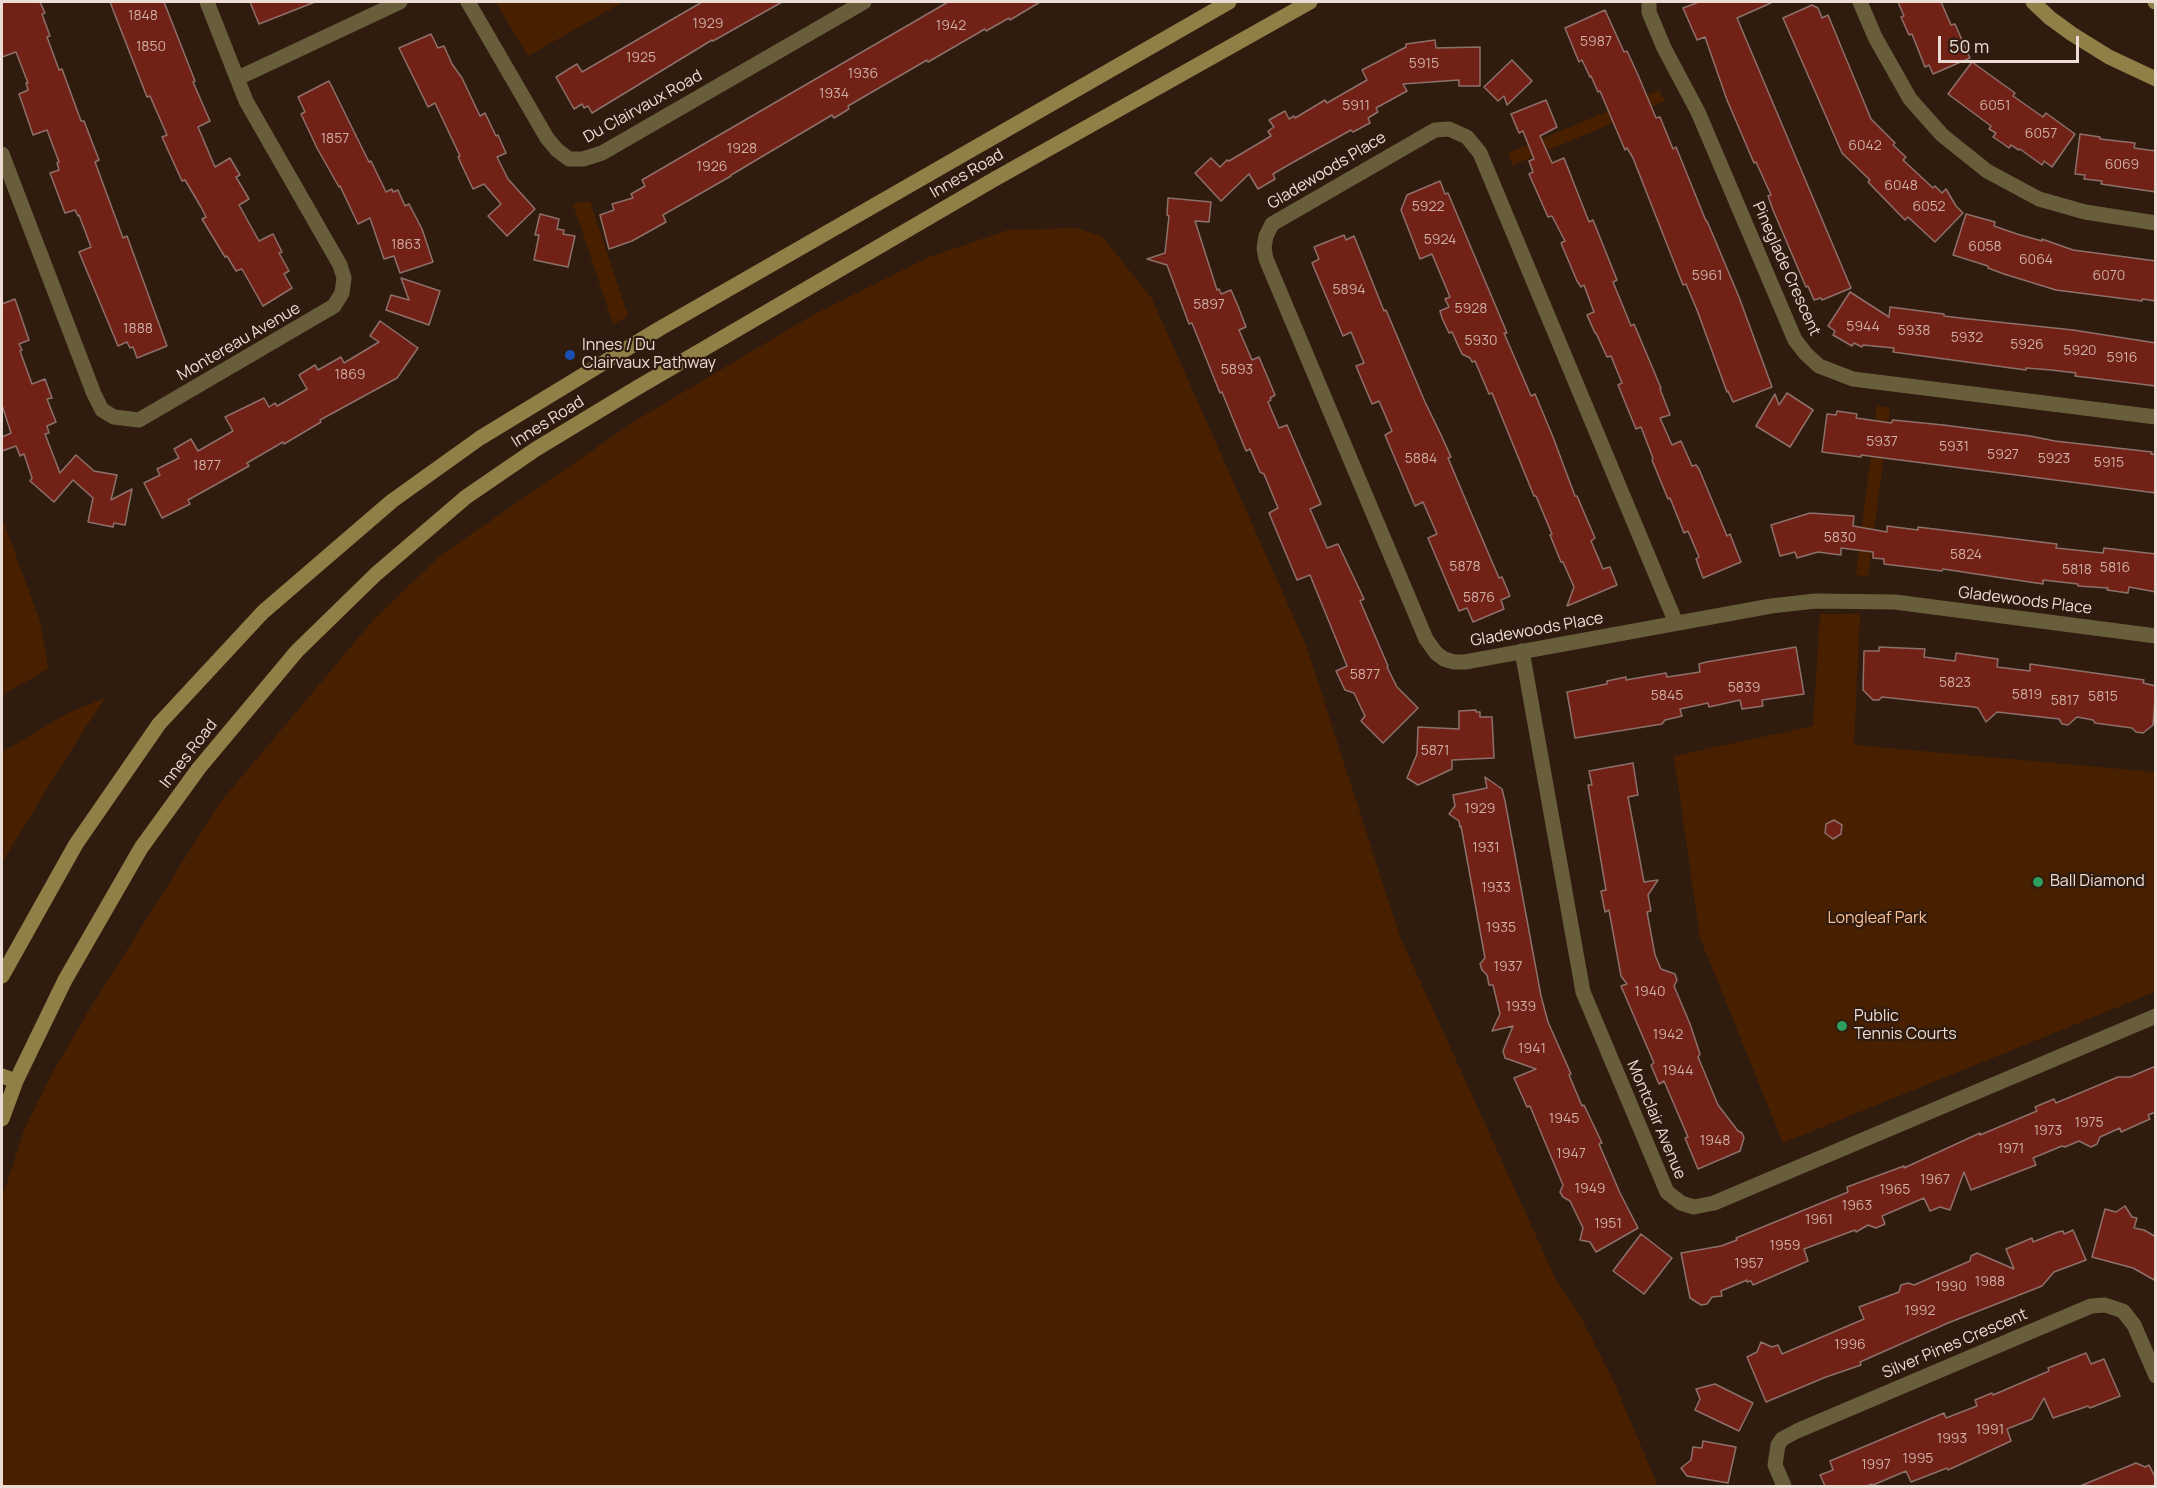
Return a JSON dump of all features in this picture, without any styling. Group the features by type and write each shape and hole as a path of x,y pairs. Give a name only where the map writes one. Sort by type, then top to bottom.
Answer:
{"main road":[{"name":"Innes Road","path":"2,976 75,844 159,724 263,612 392,501 480,438 659,329 1229,2"},
{"name":"Innes Road","path":"2,1119 9,1078 141,848 199,768 297,651 376,574 466,497 536,449 666,371 993,180 1310,2"},
{"path":"2033,2 2072,34 2109,57 2156,79"}],"street":[{"name":"Montereau Avenue","path":"2,154 94,394 102,410 114,417 139,420 334,306 342,293 344,278 340,265 254,116 207,2"},
{"path":"238,78 400,2"},
{"name":"Du Clairvaux Road","path":"468,2 547,138 569,159 583,159 602,153 864,2"},
{"name":"Pineglade Crescent","path":"1649,2 1649,12 1664,48 1698,112 1796,340 1819,366 1853,379 2156,417"},
{"path":"1860,2 1875,37 1910,99 1942,135 1987,171 2039,199 2085,212 2156,223"},
{"name":"Gladewoods Place","path":"1676,623 1480,153 1467,136 1449,129 1435,130 1272,224 1266,236 1264,248 1266,259 1426,639 1436,653 1454,662 1465,662 1771,606 1815,601 1906,604 2156,636"},
{"name":"Montclair Avenue","path":"1522,651 1582,992 1667,1192 1681,1203 1694,1207 1714,1203 2156,1016"},
{"name":"Silver Pines Crescent","path":"1784,1486 1775,1465 1776,1452 1778,1445 1789,1435 2091,1306 2105,1305 2123,1311 2134,1325 2156,1376"}],"green space":[{"path":"496,2 623,2 528,56"},
{"path":"1659,90 1665,101 1513,165 1508,153"},
{"path":"590,201 628,316 613,324 573,204"},
{"path":"1076,228 1102,236 1152,299 1306,645 1400,937 1557,1282 1580,1316 1613,1380 1658,1486 2,1486 2,1198 24,1130 53,1072 86,1015 219,804 374,619 441,555 635,421 811,316 929,257 1008,230"},
{"path":"1877,406 1890,408 1868,576 1856,575"},
{"path":"2,518 40,621 48,669 2,695"},
{"name":"Longleaf Park","path":"1820,614 1860,614 1854,745 2155,772 2155,992 1783,1143 1700,938 1674,756 1813,726"},
{"path":"105,698 2,862 2,752 68,713"}],"building":[{"path":"2,2 40,2 50,36 47,37 59,70 62,69 81,121 84,121 99,160 95,162 123,238 127,236 167,346 137,358 133,347 130,348 127,342 118,346 79,252 91,247 79,215 75,210 65,213 50,173 59,170 57,163 59,162 47,130 33,135 19,94 28,90 26,83 28,83 16,52 2,57"},
{"path":"110,2 164,2 210,121 198,127 215,167 230,158 240,175 236,177 249,199 239,205 259,241 273,234 282,252 279,253 289,271 284,274 292,288 263,306 242,269 236,271 227,256 225,257 202,219 206,217 201,207 185,180 182,181 162,137 167,135 150,96 147,97"},
{"path":"250,2 315,2 259,24"},
{"path":"702,2 782,2 712,40 592,113 588,106 584,108 582,104 574,109 556,77 577,64 582,72"},
{"path":"948,2 1040,2 1010,20 1009,18 986,31 985,29 928,62 927,60 848,106 849,109 834,118 832,115 663,215 666,222 632,241 609,249 600,215 614,210 612,204 633,198 631,194 645,186 642,180"},
{"path":"1699,2 1773,2 1737,18 1851,288 1822,300 1821,298 1814,300 1808,286 1806,287 1773,210 1768,196 1771,195 1756,162 1754,163 1727,100 1705,37 1697,40 1683,8"},
{"path":"1898,2 1941,2 1951,25 1955,24 1970,58 1933,74 1929,65 1925,67 1912,34 1909,35 1901,17 1904,16"},
{"path":"1812,5 1818,8 1822,18 1828,15 1871,119 1906,157 1903,160 1933,188 1935,186 1942,193 1946,189 1963,213 1935,242 1908,217 1905,220 1868,182 1870,180 1842,153 1783,18"},
{"path":"1605,10 1624,52 1627,51 1656,118 1660,117 1673,149 1676,147 1739,297 1772,387 1733,402 1727,392 1686,284 1683,285 1633,158 1627,148 1625,150 1600,91 1598,92 1582,60 1579,62 1565,28"},
{"path":"431,34 438,48 444,46 480,116 485,113 496,136 498,135 506,153 497,157 508,179 535,209 507,236 488,216 501,204 484,184 473,189 435,103 428,107 399,48"},
{"path":"1435,40 1436,48 1480,47 1480,86 1459,86 1459,80 1403,84 1407,91 1376,108 1378,112 1368,118 1370,123 1353,132 1351,130 1273,174 1275,179 1258,189 1249,174 1221,201 1195,173 1211,158 1220,167 1227,160 1229,161 1271,136 1268,131 1274,127 1269,120 1285,111 1289,119 1294,116 1295,118 1325,100 1327,103 1367,80 1362,70 1406,47 1406,44"},
{"path":"1512,60 1532,81 1507,105 1504,96 1498,101 1484,87"},
{"path":"1972,62 2015,93 2013,96 2043,117 2046,113 2075,134 2052,167 2044,161 2042,165 2020,149 2011,145 2009,148 1993,137 1996,133 1989,129 1991,126 1948,94"},
{"path":"329,81 386,192 392,189 393,192 398,190 405,206 409,204 422,229 433,262 400,273 394,256 384,259 370,218 358,224 301,114 305,112 298,97"},
{"path":"1546,100 1557,127 1540,136 1552,163 1564,158 1589,222 1593,220 1617,280 1613,282 1631,326 1634,324 1661,388 1670,415 1660,418 1672,445 1681,441 1692,466 1696,465 1699,469 1727,536 1730,534 1741,562 1703,578 1696,559 1699,557 1688,531 1684,533 1670,498 1668,499 1641,427 1636,429 1618,385 1622,383 1611,356 1607,357 1587,315 1594,312 1584,285 1581,287 1577,281 1561,243 1565,241 1552,216 1548,217 1529,174 1533,172 1529,161 1534,159 1523,131 1519,133 1511,114"},
{"path":"2080,134 2135,143 2134,148 2156,151 2156,192 2101,184 2102,181 2084,179 2085,175 2075,174"},
{"path":"1440,181 1445,194 1448,193 1531,396 1535,394 1575,496 1577,496 1595,538 1591,541 1603,569 1610,567 1617,585 1567,606 1574,587 1561,562 1550,535 1552,534 1492,393 1489,394 1475,361 1472,362 1470,358 1462,354 1452,332 1449,333 1442,318 1440,311 1449,307 1445,299 1450,297 1432,254 1420,259 1401,210 1407,195"},
{"path":"1168,198 1211,202 1209,222 1195,221 1217,290 1219,289 1221,294 1231,290 1238,306 1246,327 1239,330 1252,360 1259,357 1275,395 1268,402 1279,428 1287,425 1321,504 1310,509 1327,548 1338,544 1364,599 1360,601 1387,667 1397,687 1418,708 1383,743 1361,721 1365,716 1354,693 1345,690 1336,671 1347,666 1310,575 1297,580 1269,513 1278,508 1264,474 1260,472 1250,449 1246,451 1192,323 1189,324 1167,265 1147,259 1165,253 1169,216 1167,215"},
{"path":"540,214 559,219 557,229 564,230 563,234 575,236 568,267 534,260 539,235 535,235"},
{"path":"1966,214 1995,222 1994,226 2017,234 2042,241 2042,239 2073,250 2156,261 2156,301 2056,290 1953,255"},
{"path":"1344,235 1346,240 1354,236 1384,311 1386,310 1451,457 1448,458 1499,578 1502,577 1510,596 1501,600 1504,609 1473,622 1467,608 1459,611 1428,538 1437,534 1423,502 1415,506 1385,435 1392,431 1379,401 1372,404 1356,366 1364,363 1351,332 1343,336 1312,263 1319,259 1314,247"},
{"path":"401,278 440,291 429,325 386,310 391,295 409,300"},
{"path":"1850,292 1889,317 1890,307 2156,343 2156,386 2075,376 2076,373 2026,368 2026,370 1893,352 1894,348 1863,345 1862,347 1854,343 1852,346 1833,335 1835,331 1828,326"},
{"path":"15,299 29,340 19,344 32,384 45,379 52,398 47,399 56,422 47,426 49,433 45,434 60,473 76,455 94,471 117,475 111,500 132,489 125,525 114,523 113,527 88,522 93,498 73,480 54,502 30,481 32,478 24,454 20,456 16,446 2,451 2,437 11,433 2,405 2,304"},
{"path":"380,321 418,348 397,378 247,463 249,466 188,500 190,504 162,518 144,483 160,475 157,469 179,458 174,449 191,439 198,451 233,431 225,417 264,398 269,407 275,403 277,406 307,389 299,375 315,365 318,370 341,357 344,363 379,342 370,336"},
{"path":"1787,393 1813,410 1790,447 1756,426 1775,394 1779,405"},
{"path":"1837,411 1857,414 1856,418 1891,423 1893,420 1943,425 2152,452 2151,454 2156,455 2156,493 1822,452 1827,414 1836,415"},
{"path":"1810,513 1854,516 1853,526 1887,532 1887,526 1918,530 1918,527 2057,544 2056,548 2103,553 2104,548 2156,554 2156,592 2129,587 2128,593 2107,590 2108,588 2078,586 2078,584 2043,580 2043,584 1943,569 1942,571 1884,564 1884,559 1873,558 1873,552 1841,548 1841,555 1818,552 1797,558 1795,552 1780,556 1771,525"},
{"path":"1796,647 1804,694 1762,700 1763,706 1742,709 1740,700 1709,707 1708,703 1680,709 1682,716 1665,720 1662,724 1575,738 1567,692 1607,684 1607,681 1626,677 1626,680 1666,673 1667,677 1700,672 1699,664 1706,662"},
{"path":"1879,647 1925,649 1924,657 1955,661 1956,653 1998,659 1997,667 2030,671 2030,664 2144,680 2143,683 2156,686 2153,725 2143,733 2136,732 2132,728 2095,723 2093,720 2077,717 2068,725 2062,724 2059,719 1997,712 1986,722 1978,708 1974,707 1882,697 1879,700 1873,700 1863,690 1864,651 1879,651"},
{"path":"1476,710 1480,712 1480,717 1492,717 1494,758 1452,760 1452,769 1418,785 1407,778 1417,754 1418,727 1459,729 1459,711"},
{"path":"1633,763 1638,795 1628,797 1644,882 1658,880 1648,895 1651,911 1647,912 1655,955 1661,969 1675,974 1677,980 1674,986 1690,1024 1700,1054 1698,1057 1718,1105 1744,1138 1740,1151 1698,1169 1685,1138 1688,1137 1664,1081 1659,1084 1651,1065 1654,1063 1621,986 1627,984 1621,976 1609,910 1605,912 1601,891 1606,890 1588,785 1592,785 1589,771"},
{"path":"1485,777 1502,789 1541,996 1548,1022 1571,1074 1569,1075 1582,1106 1584,1105 1602,1143 1599,1144 1620,1193 1638,1228 1596,1252 1590,1242 1580,1240 1583,1228 1570,1201 1560,1192 1563,1185 1530,1106 1527,1107 1514,1078 1536,1069 1505,1058 1503,1051 1513,1026 1492,1031 1500,1014 1493,985 1489,985 1487,975 1480,964 1485,958 1461,826 1459,821 1449,814 1455,806 1453,795 1487,788"},
{"path":"1834,820 1842,825 1841,834 1833,839 1825,833 1826,824"},
{"path":"2156,1066 2156,1112 2148,1115 2150,1119 2121,1132 2120,1128 2100,1137 2097,1144 2091,1147 2079,1141 2065,1147 2062,1146 2033,1158 2036,1165 1971,1190 1964,1172 1950,1210 1940,1207 1930,1211 1924,1198 1882,1216 1885,1224 1876,1228 1868,1225 1856,1232 1855,1230 1804,1249 1808,1261 1753,1285 1747,1280 1721,1291 1722,1296 1712,1297 1707,1304 1701,1305 1690,1298 1681,1253 1721,1246 1737,1240 1736,1238 1848,1192 1847,1187 1904,1166 1904,1168 1980,1133 1980,1135 2037,1111 2035,1107 2054,1099 2056,1103 2118,1077 2130,1077"},
{"path":"2125,1206 2132,1217 2137,1218 2134,1228 2144,1230 2156,1237 2156,1281 2133,1268 2092,1257 2105,1209 2116,1212"},
{"path":"2073,1230 2086,1260 2054,1272 2042,1286 1948,1323 1860,1362 1861,1365 1766,1402 1747,1357 1757,1352 1761,1342 1772,1347 1778,1345 1782,1354 1864,1319 1859,1307 1899,1292 1901,1285 1908,1283 1914,1285 1970,1261 1971,1256 1977,1253 2014,1269 2006,1249 2032,1238 2033,1242 2058,1232 2063,1231 2064,1234"},
{"path":"1641,1234 1672,1258 1644,1294 1613,1271"},
{"path":"2086,1353 2091,1364 2104,1359 2120,1396 2090,1408 2088,1406 2053,1418 2044,1398 2032,1419 2007,1429 2011,1441 1948,1470 1947,1468 1911,1482 1906,1471 1873,1485 1825,1486 1820,1475 1833,1470 1830,1461 1944,1413 1946,1418 1977,1406 1975,1400 1992,1393 1993,1395 2049,1371 2048,1368"},
{"path":"1715,1384 1753,1403 1739,1431 1695,1410 1700,1399 1696,1389"},
{"path":"1703,1441 1736,1447 1728,1483 1687,1476 1681,1468 1691,1460 1693,1447 1702,1448"},
{"path":"2136,1463 2145,1467 2149,1465 2156,1479 2156,1486 2080,1486"}],"place":[{"name":"Innes / Du Clairvaux Pathway","path":"570,355"},
{"name":"Ball Diamond","path":"2038,882"},
{"name":"Public Tennis Courts","path":"1842,1026"}]}
